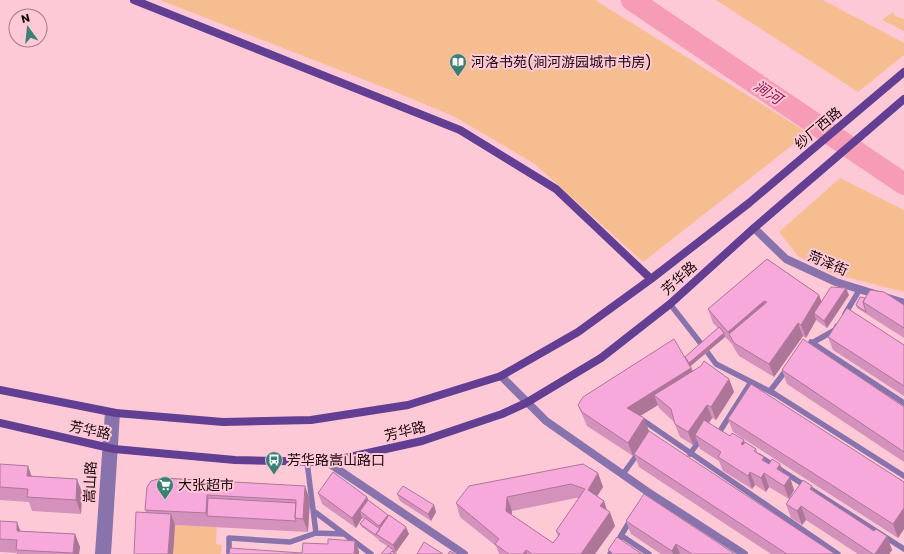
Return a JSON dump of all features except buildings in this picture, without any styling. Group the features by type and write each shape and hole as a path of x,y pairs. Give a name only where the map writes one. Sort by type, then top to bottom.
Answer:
{"main road":[{"path":"134,0 460,130 556,189 651,279"},
{"name":"纱厂西路","path":"749,203 904,72"},
{"path":"754,228 904,99"},
{"name":"芳华路","path":"0,390 113,413 223,422 311,420 408,405 501,376 578,332 651,279 749,203"},
{"name":"芳华路","path":"0,424 110,448 235,460 327,462 422,441 502,414 526,403 601,358 670,304 754,228"}],"street":[{"name":"菏泽街","path":"754,228 786,259 836,282 904,303"},
{"path":"501,376 526,403 546,421 623,474 646,495 744,554"},
{"name":"嵩山路","path":"99,554 113,413"},
{"name":"嵩山路","path":"107,554 110,448"},
{"path":"327,462 464,554"}],"lane":[{"path":"843,316 860,289"},
{"path":"670,304 702,345"},
{"path":"847,310 853,314"},
{"path":"798,354 811,342 835,330 839,323"},
{"path":"811,342 904,403"},
{"path":"708,353 716,364 770,391 904,476"},
{"path":"770,391 789,366"},
{"path":"727,436 718,430 751,382"},
{"path":"644,421 690,454 838,554"},
{"path":"651,436 655,430"},
{"path":"690,454 707,431"},
{"path":"623,474 642,449"},
{"path":"753,452 904,549"},
{"path":"307,462 316,533"},
{"path":"610,554 637,510"},
{"path":"314,512 371,554"},
{"path":"229,554 229,538 290,542 316,533 344,534"},
{"path":"622,536 649,554"}],"shaded area":[{"path":"160,0 595,0 808,133 643,262 535,164 453,116"},
{"path":"716,0 823,0 904,43 904,55 858,92"},
{"path":"893,12 895,16 904,19 904,31 882,20"},
{"path":"840,178 904,210 904,292 833,274 798,256 779,232"},
{"path":"175,525 217,527 216,544 222,545 221,554 173,554"}],"waterway":[{"name":"涧河","path":"632,0 904,184"}],"place":[{"name":"河洛书苑(涧河游园城市书房)","path":"458,77"},
{"name":"芳华路嵩山路口","path":"274,475"},
{"name":"大张超市","path":"165,500"}]}
